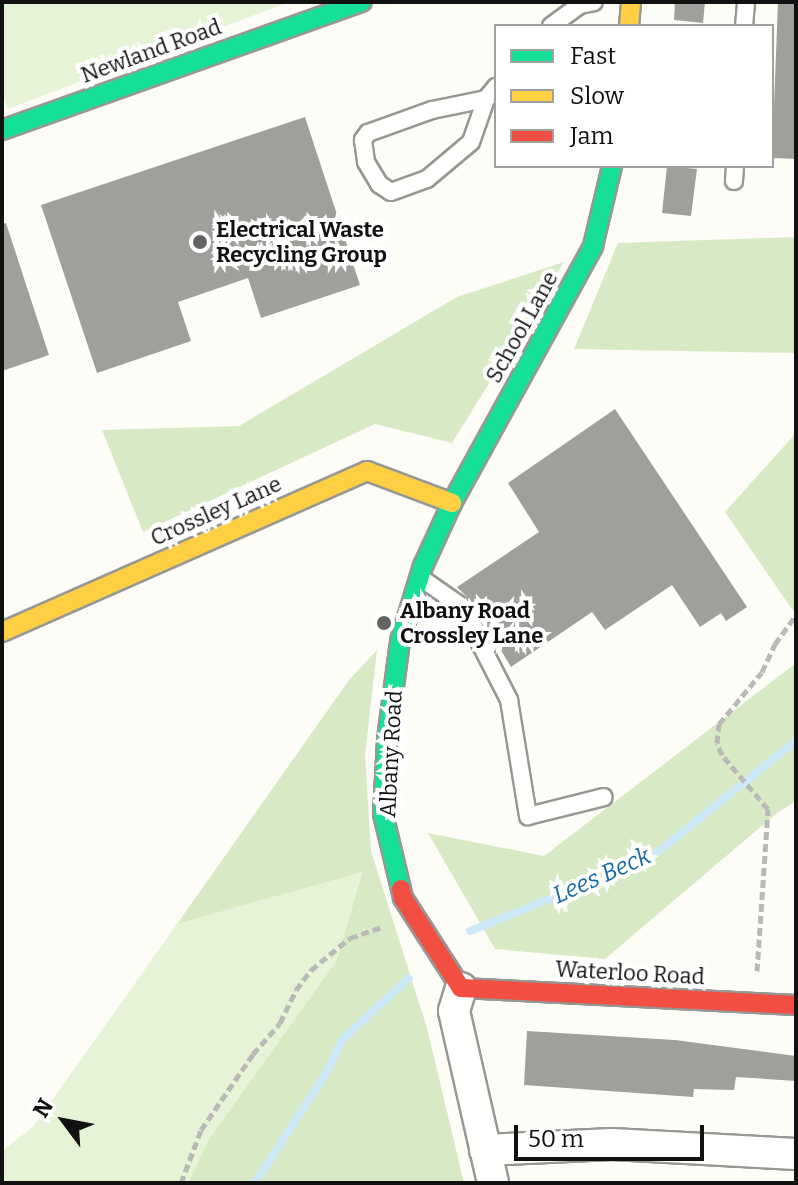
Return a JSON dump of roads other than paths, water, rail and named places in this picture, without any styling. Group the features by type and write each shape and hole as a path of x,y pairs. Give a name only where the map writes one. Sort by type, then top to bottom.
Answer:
{"street":[{"name":"Newland Road","path":"2,130 362,2"},
{"path":"629,24 631,2"},
{"name":"School Lane","path":"452,503 593,246 612,168"},
{"name":"Crossley Lane","path":"2,632 367,471 452,503"},
{"name":"Albany Road","path":"452,503 419,577 400,641 387,739 383,814 403,898 461,988"},
{"path":"461,988 454,1011 493,1183"},
{"name":"Waterloo Road","path":"461,988 796,1005"},
{"path":"485,1150 612,1144 796,1154"}],"lane":[{"path":"554,24 580,5 594,2"},
{"path":"744,24 746,2"},
{"path":"491,93 471,142 427,179 391,192 379,184 366,162 363,140 368,133 491,93"},
{"path":"419,577 461,606 509,700 528,816 604,797"}],"waterway":[{"name":"Lees Beck","path":"470,931 649,859 796,741"},
{"name":"Lees Beck","path":"255,1183 325,1075 342,1040 409,978"}],"place":[{"name":"Electrical Waste Recycling Group","path":"200,242"},
{"name":"Albany Road Crossley Lane","path":"384,623"}]}
